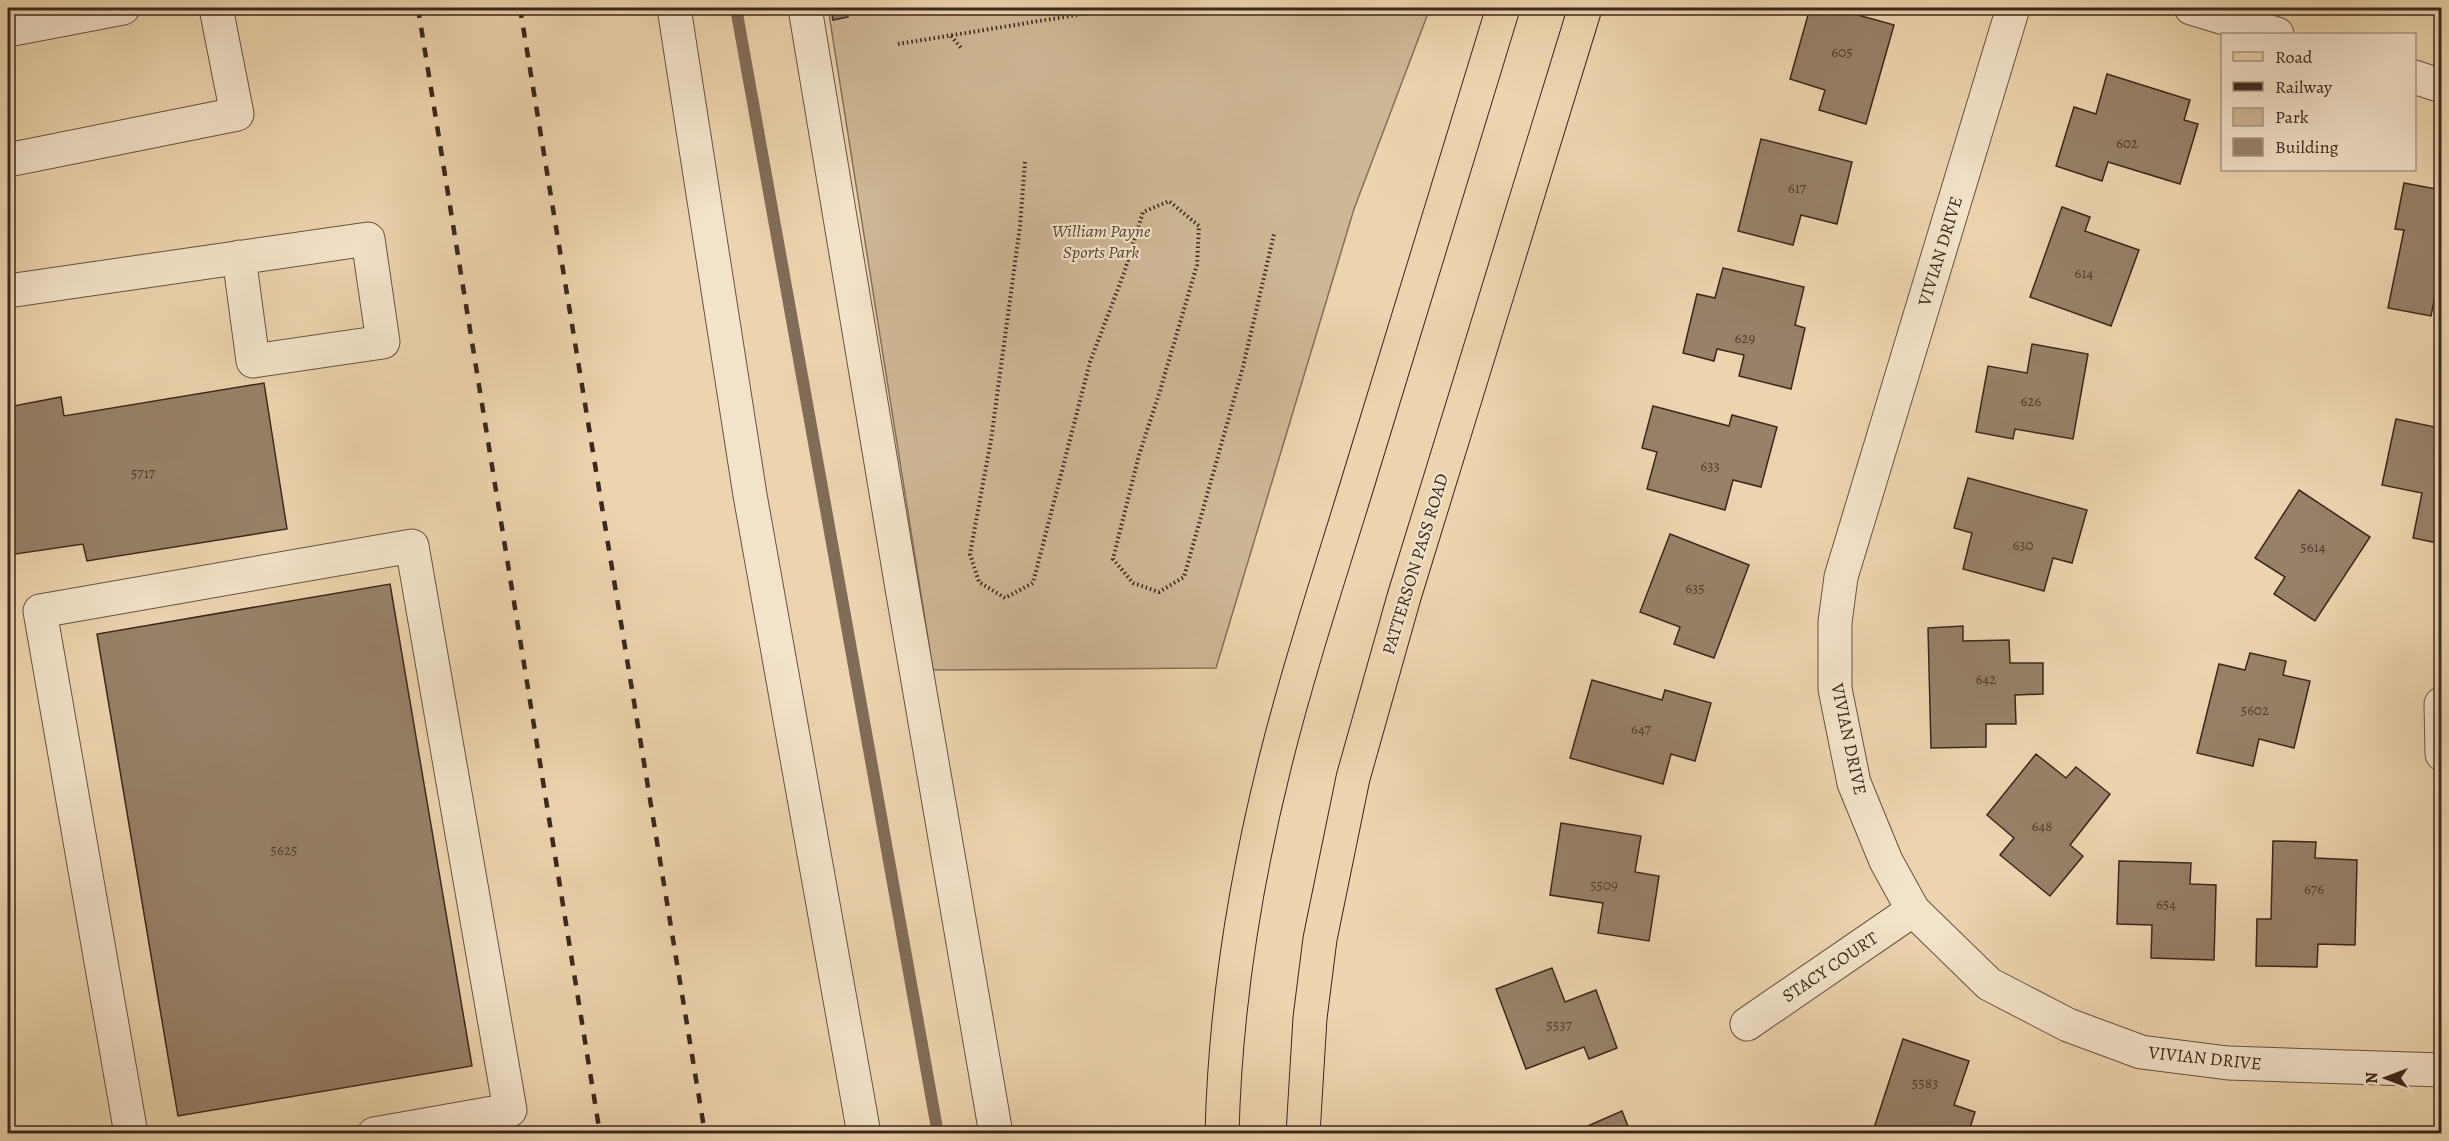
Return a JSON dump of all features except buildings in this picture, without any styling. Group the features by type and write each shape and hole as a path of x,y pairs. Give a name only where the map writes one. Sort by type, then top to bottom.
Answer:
{"main road":[{"path":"1222,1134 1231,1015 1242,932 1257,839 1275,763 1323,595 1503,8"},
{"name":"PATTERSON PASS ROAD","path":"1303,1134 1310,1018 1320,939 1353,778 1404,597 1585,8"}],"street":[{"path":"8,30 123,8"},
{"path":"8,160 237,114 216,8"},
{"path":"674,8 750,495 864,1134"},
{"path":"805,8 996,1134"},
{"name":"VIVIAN DRIVE","path":"2013,8 1841,577 1835,622 1835,689 1854,783 1886,861 1913,910 1989,984 2068,1025 2141,1052 2228,1063 2442,1070"},
{"path":"2191,8 2274,33"},
{"path":"2416,77 2442,86"},
{"path":"8,291 238,257 368,239 383,342 253,361 238,257"},
{"path":"131,1134 40,611 412,546 510,1110 374,1134"},
{"path":"2441,704 2442,754"},
{"name":"STACY COURT","path":"1747,1024 1913,910"}],"path":[{"path":"898,44 1119,8"},
{"path":"951,36 961,48"},
{"path":"1025,162 1020,226 991,440 970,554 979,582 1005,598 1033,583 1090,362 1124,273 1143,212 1169,201 1199,226 1197,265 1139,455 1113,559 1132,583 1159,592 1184,577 1243,367 1274,234"}],"green space":[{"name":"William Payne Sports Park","path":"828,8 1430,8 1354,209 1216,668 933,670"}],"waterway":[{"path":"736,8 938,1134"}],"railway":[{"path":"418,8 600,1134"},
{"path":"520,8 705,1134"}]}
